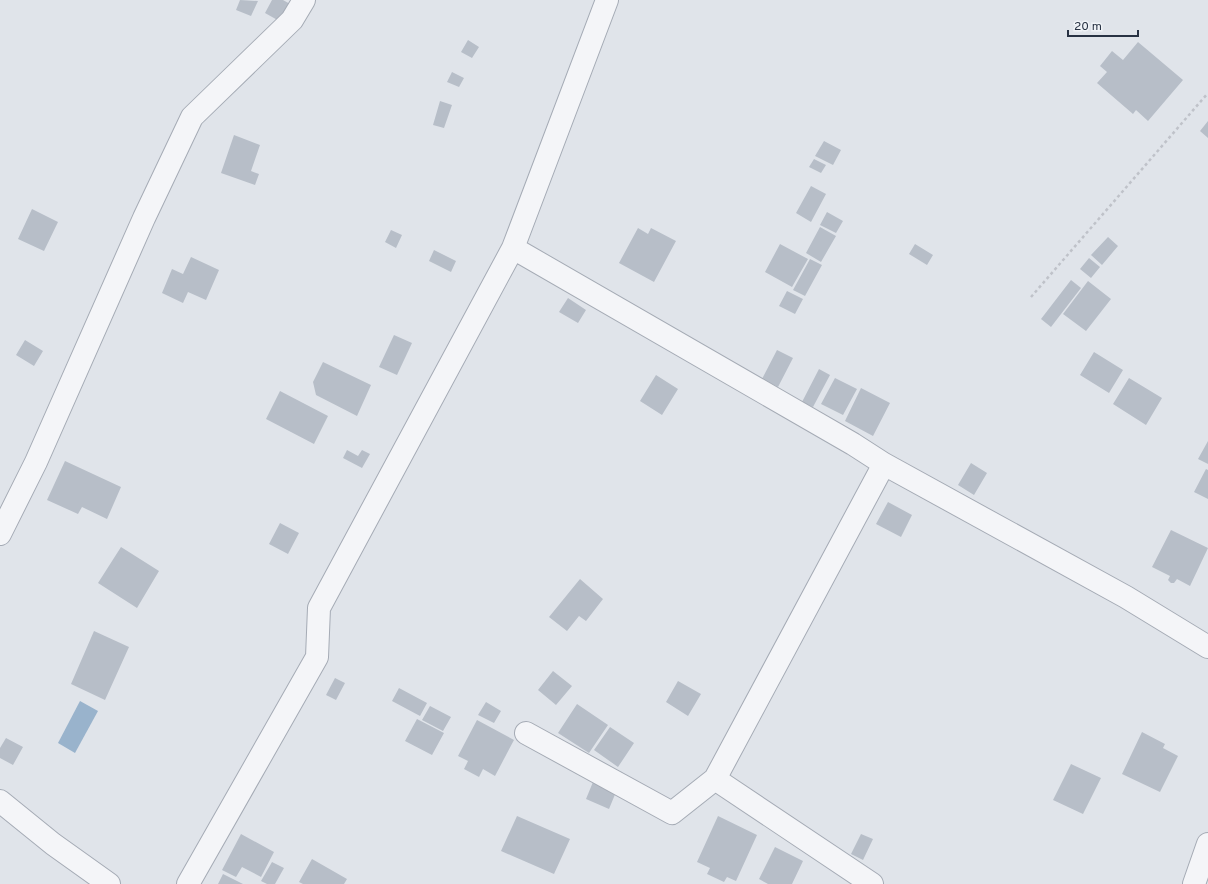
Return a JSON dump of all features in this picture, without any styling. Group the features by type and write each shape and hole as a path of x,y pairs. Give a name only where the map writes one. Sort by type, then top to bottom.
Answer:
{"street":[{"path":"0,534 36,462 144,218 192,117 292,20 304,0"},
{"path":"188,884 317,657 319,608 513,248 608,0"},
{"path":"513,248 846,440 884,464 1126,597 1208,647"},
{"path":"526,733 672,813 715,779 884,464"},
{"path":"715,779 872,884"},
{"path":"0,801 53,844 109,884"},
{"path":"1194,884 1208,844"}],"path":[{"path":"1031,296 1208,93"}],"water":[{"path":"80,701 98,711 75,753 58,743"}],"building":[{"path":"240,0 258,1 251,16 236,10"},
{"path":"272,0 283,0 290,4 281,22 265,13"},
{"path":"468,40 479,47 472,58 461,52"},
{"path":"1138,42 1183,80 1148,121 1136,110 1133,114 1097,83 1107,72 1100,66 1112,51 1123,60"},
{"path":"452,72 464,78 459,87 447,82"},
{"path":"440,101 452,105 444,128 433,125"},
{"path":"1208,121 1208,138 1200,131"},
{"path":"234,135 260,145 251,171 259,174 255,185 221,173"},
{"path":"824,141 841,150 833,165 815,156"},
{"path":"814,159 826,165 821,173 809,167"},
{"path":"811,186 826,194 811,222 796,213"},
{"path":"32,209 58,222 44,251 18,239"},
{"path":"827,212 843,221 836,233 820,225"},
{"path":"820,227 836,236 821,262 806,253"},
{"path":"638,228 648,234 651,228 676,241 654,282 619,263"},
{"path":"391,230 402,235 396,248 385,242"},
{"path":"1108,237 1118,246 1102,265 1091,255"},
{"path":"780,244 808,259 792,287 765,272"},
{"path":"915,244 933,255 927,265 909,254"},
{"path":"434,250 456,261 451,272 429,261"},
{"path":"191,257 219,270 206,300 188,292 183,303 162,293 172,269 183,274"},
{"path":"1089,258 1100,267 1091,278 1080,269"},
{"path":"810,259 822,265 805,296 793,290"},
{"path":"1071,280 1081,288 1051,327 1041,319"},
{"path":"1088,281 1111,299 1086,331 1063,314"},
{"path":"787,291 803,299 795,314 779,306"},
{"path":"568,298 586,310 578,323 559,312"},
{"path":"394,335 412,343 397,375 379,367"},
{"path":"25,340 43,351 34,366 16,355"},
{"path":"777,350 793,358 778,387 762,379"},
{"path":"1094,352 1123,370 1109,393 1080,375"},
{"path":"323,362 371,385 357,416 316,395 313,382"},
{"path":"819,369 830,375 813,407 802,402"},
{"path":"656,375 678,389 662,415 640,401"},
{"path":"835,378 857,389 843,415 821,404"},
{"path":"1129,378 1162,398 1146,425 1113,404"},
{"path":"861,388 890,403 873,436 845,421"},
{"path":"280,391 328,416 314,444 266,419"},
{"path":"1208,441 1208,464 1198,459"},
{"path":"347,450 358,456 362,450 370,454 362,468 343,458"},
{"path":"65,461 121,487 107,519 82,507 78,514 47,500"},
{"path":"971,463 987,473 974,495 958,485"},
{"path":"1206,469 1208,470 1208,499 1194,492"},
{"path":"888,502 912,515 901,537 876,524"},
{"path":"280,523 299,533 288,554 269,544"},
{"path":"1171,530 1208,548 1190,586 1177,579 1174,583 1171,583 1168,580 1170,576 1152,567"},
{"path":"121,547 159,571 137,608 98,583"},
{"path":"580,579 603,599 586,621 579,616 567,631 549,617"},
{"path":"94,631 129,647 105,700 71,684"},
{"path":"553,671 572,686 556,705 538,690"},
{"path":"335,678 345,683 336,700 326,695"},
{"path":"678,681 701,694 688,716 666,702"},
{"path":"399,688 427,703 420,716 392,701"},
{"path":"486,702 501,711 494,723 478,715"},
{"path":"577,704 608,725 589,753 558,733"},
{"path":"430,706 451,717 443,731 422,720"},
{"path":"417,719 444,733 432,755 405,741"},
{"path":"477,720 514,740 495,776 483,769 479,777 464,769 468,761 458,756"},
{"path":"610,727 634,743 618,767 594,750"},
{"path":"1142,732 1165,744 1163,748 1178,756 1160,792 1122,774"},
{"path":"6,738 23,747 13,765 0,758 0,748"},
{"path":"1071,764 1101,778 1083,814 1053,800"},
{"path":"593,782 616,792 609,809 586,799"},
{"path":"517,816 570,839 554,874 501,851"},
{"path":"718,816 757,835 736,881 727,877 724,882 707,874 710,868 697,862"},
{"path":"241,834 274,852 261,877 242,867 236,877 222,870"},
{"path":"861,834 873,839 863,860 851,854"},
{"path":"775,847 803,861 792,884 768,884 759,879"},
{"path":"312,859 347,879 344,884 303,884 299,882"},
{"path":"272,862 284,868 275,884 267,884 261,881"},
{"path":"223,874 243,884 218,884"}]}
